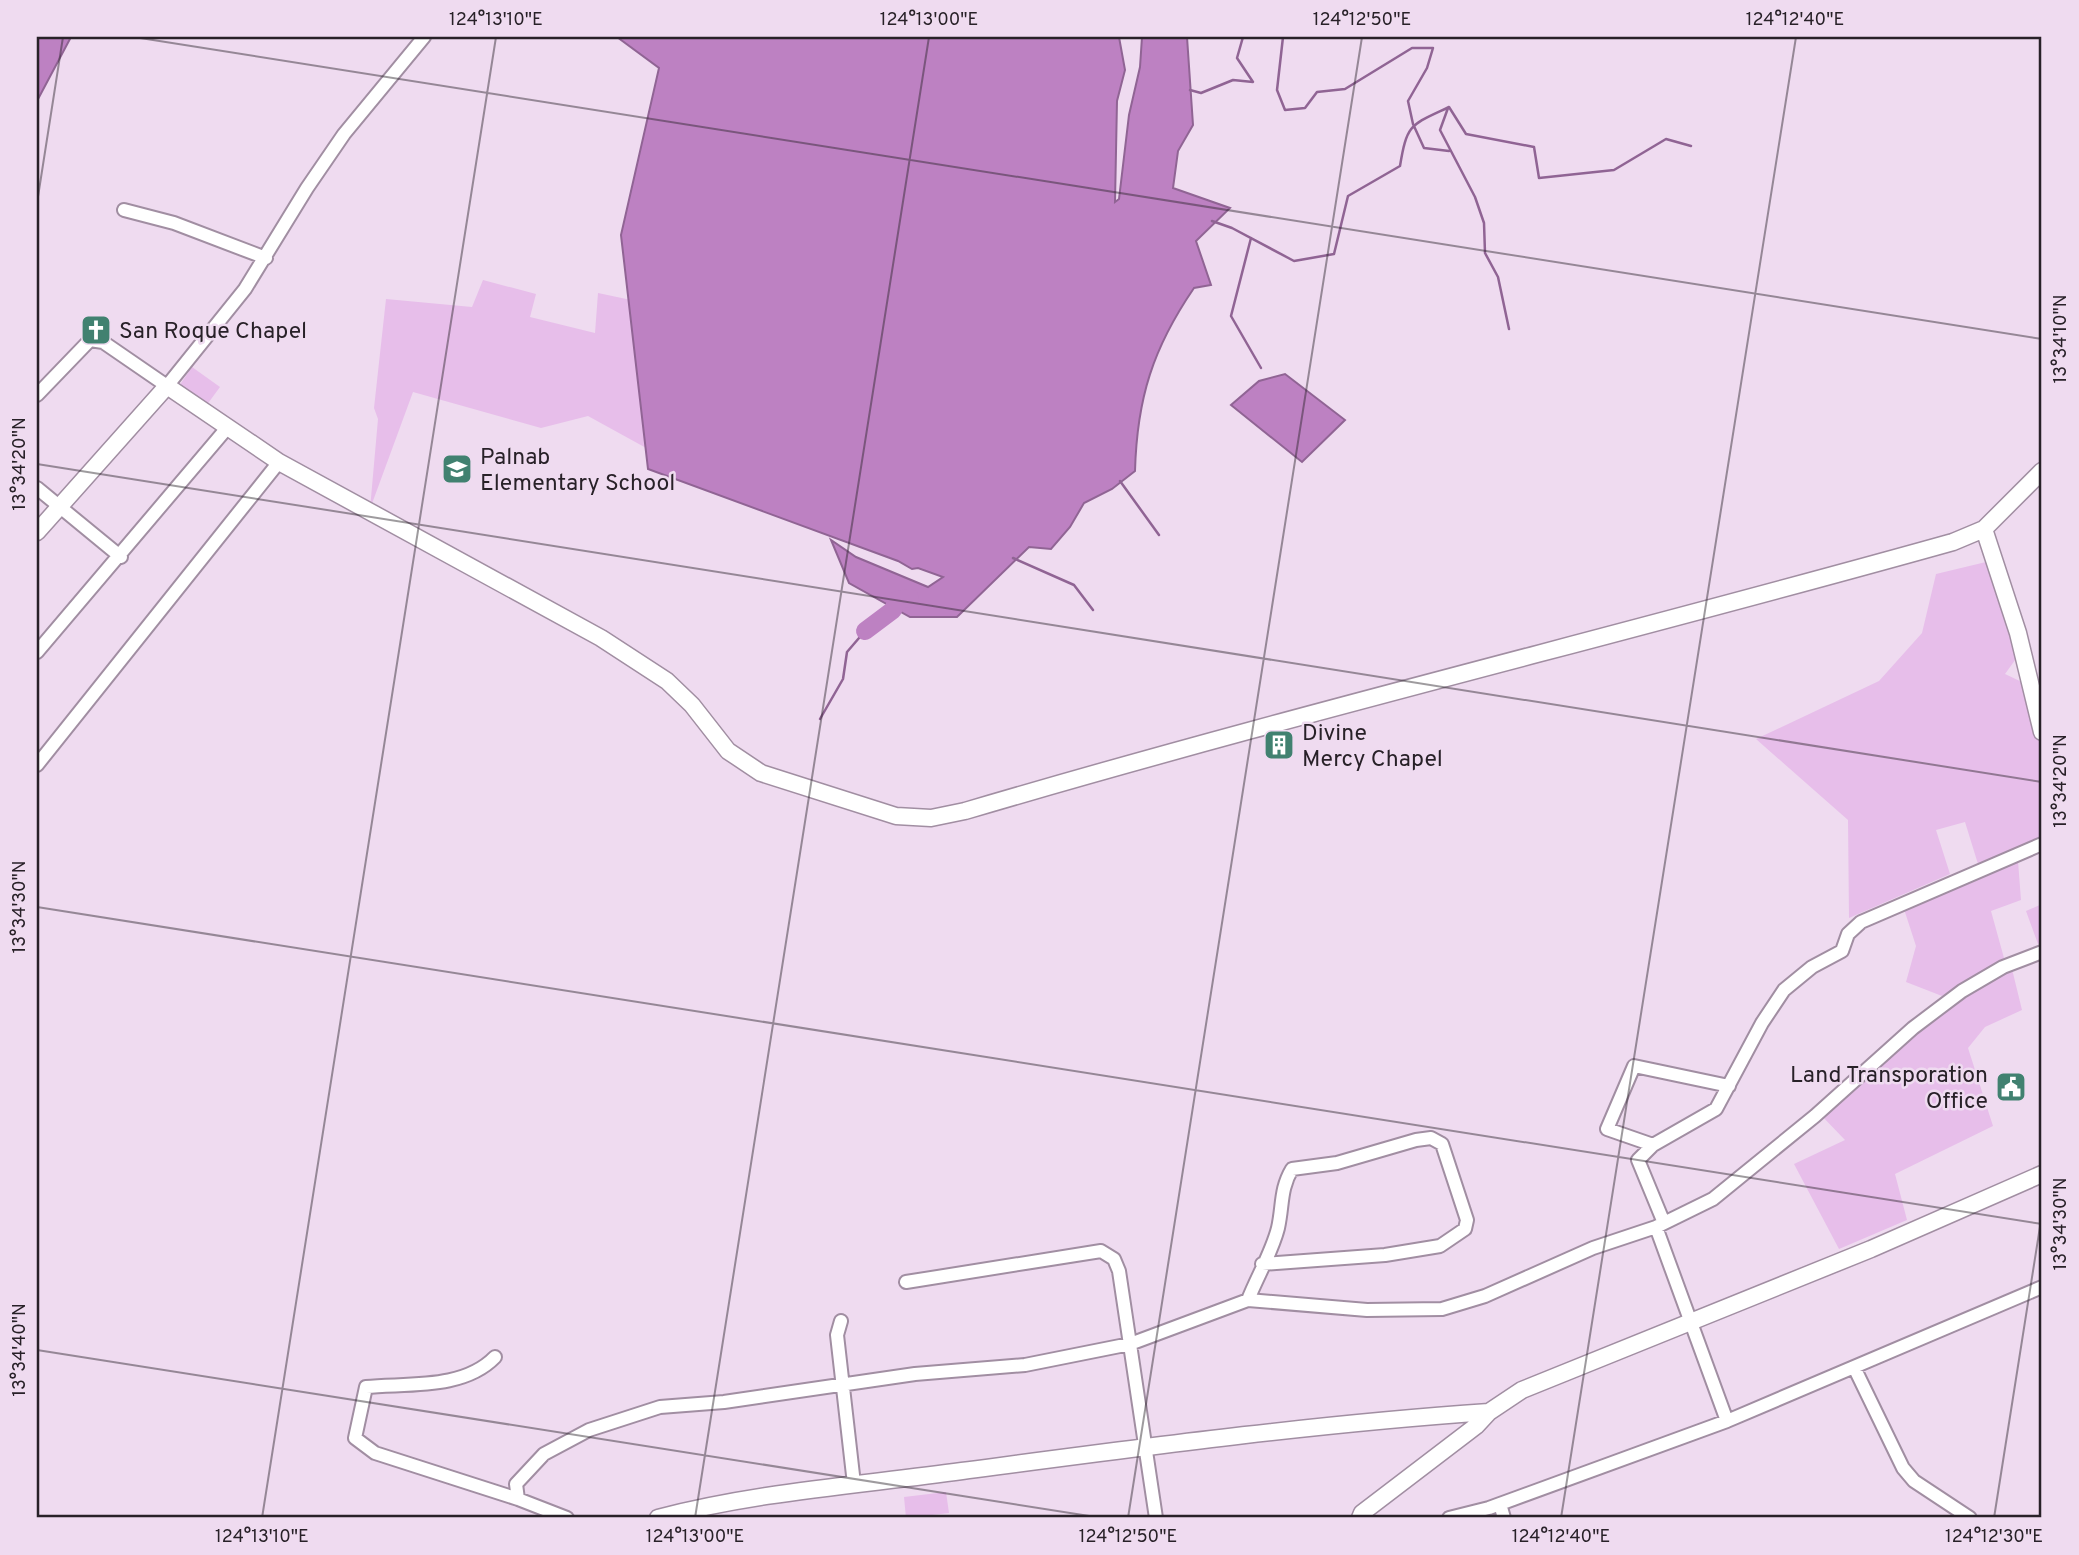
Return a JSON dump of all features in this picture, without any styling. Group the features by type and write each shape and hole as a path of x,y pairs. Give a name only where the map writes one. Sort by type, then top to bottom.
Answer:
{"street":[{"path":"37,532 227,314 266,258 307,188 344,134 424,37"},
{"path":"124,210 174,223 266,258"},
{"path":"37,395 90,340 103,342 279,462 601,638 667,681 692,705 728,751 761,773 896,816 931,818 965,811 1187,745 1744,600 1953,542 1984,529 2042,471"},
{"path":"37,652 121,557 227,428"},
{"path":"37,765 279,462"},
{"path":"37,488 58,508 121,557"},
{"path":"1984,529 2018,633 2042,732"},
{"path":"1727,1421 1639,1160 1653,1145 1716,1109 1762,1023 1784,990 1812,967 1842,951 1848,934 1861,922 2042,844"},
{"path":"518,1499 516,1484 544,1454 589,1430 660,1406 724,1402 845,1384 1025,1364 1130,1344 1248,1300 1367,1310 1442,1309 1485,1296 1593,1248 1660,1225 1713,1199 1815,1116 1913,1028 1962,990 2003,967 2042,952"},
{"path":"1653,1145 1606,1129 1634,1066 1729,1086"},
{"path":"1248,1300 1262,1264 1278,1228 1284,1182 1292,1169 1337,1163 1416,1140 1431,1138 1442,1144 1467,1220 1465,1229 1440,1246 1385,1255 1262,1264"},
{"path":"1360,1518 1362,1513 1476,1426 1489,1412 1522,1390 1692,1322 2042,1174"},
{"path":"906,1282 1101,1251 1114,1259 1118,1270 1156,1518"},
{"path":"1449,1518 1500,1504 1727,1421 2042,1287"},
{"path":"841,1321 836,1335 845,1384 854,1484"},
{"path":"495,1357 486,1364 438,1384 366,1387 355,1438 375,1452 567,1518"},
{"path":"1854,1367 1903,1468 1914,1481 1969,1514 1970,1518"},
{"path":"658,1518 854,1484 1385,1419 1489,1412"},
{"path":"1500,1504 1504,1518"}],"shaded area":[{"path":"37,37 71,37 37,101"},
{"path":"617,37 1119,37 1125,70 1117,101 1115,202 1119,199 1129,115 1140,67 1142,37 1187,37 1193,125 1178,151 1173,188 1230,208 1196,241 1211,285 1194,288 1158,353 1139,420 1135,471 1112,489 1084,503 1070,527 1051,549 1029,547 957,617 910,617 849,583 831,540 856,557 928,587 943,577 918,568 912,569 898,561 648,469 621,235 659,68"},
{"path":"483,280 536,294 530,317 595,333 598,293 631,300 648,449 588,416 541,428 413,392 370,509 378,419 374,408 386,299 472,307"},
{"path":"192,367 220,387 206,406 179,386"},
{"path":"1285,374 1345,420 1302,462 1231,405 1259,381"},
{"path":"1986,562 2018,656 2005,674 2024,683 2042,741 2042,839 1978,864 1965,822 1936,830 1950,874 1849,918 1848,820 1756,739 1879,681 1922,633 1936,574"},
{"path":"2018,861 2021,900 1991,911 2004,958 1942,996 1906,982 1916,946 1904,909"},
{"path":"2042,904 2042,942 2038,944 2026,911"},
{"path":"2011,965 2022,1010 1985,1027 1968,1048 1993,1126 1895,1174 1907,1220 1839,1249 1794,1164 1845,1140 1819,1113 1962,991"},
{"path":"946,1492 949,1513 906,1518 904,1497"}],"waterway":[{"path":"1190,90 1201,93 1233,80 1253,82 1237,58 1243,37"},
{"path":"1283,37 1277,90 1285,110 1305,108 1317,92 1345,89 1412,48 1433,48 1427,68 1408,101 1413,124 1424,148 1449,151"},
{"path":"1212,221 1232,228 1294,261 1334,254 1348,196 1400,166 1405,141 1413,127 1449,107 1466,134 1534,147 1539,178 1614,170 1666,139 1691,146"},
{"path":"1448,108 1440,130 1475,197 1484,223 1485,253 1498,277 1509,329"},
{"path":"1251,238 1231,316 1261,368"},
{"path":"1120,481 1159,535"},
{"path":"1013,558 1074,585 1093,610"},
{"path":"865,631 893,610 897,600 910,598"},
{"path":"820,719 843,679 847,652 865,631"}],"place":[{"name":"San Roque Chapel","path":"96,330"},
{"name":"Palnab Elementary School","path":"457,469"},
{"name":"Divine Mercy Chapel","path":"1279,745"},
{"name":"Land Transporation Office","path":"2011,1087"}]}
